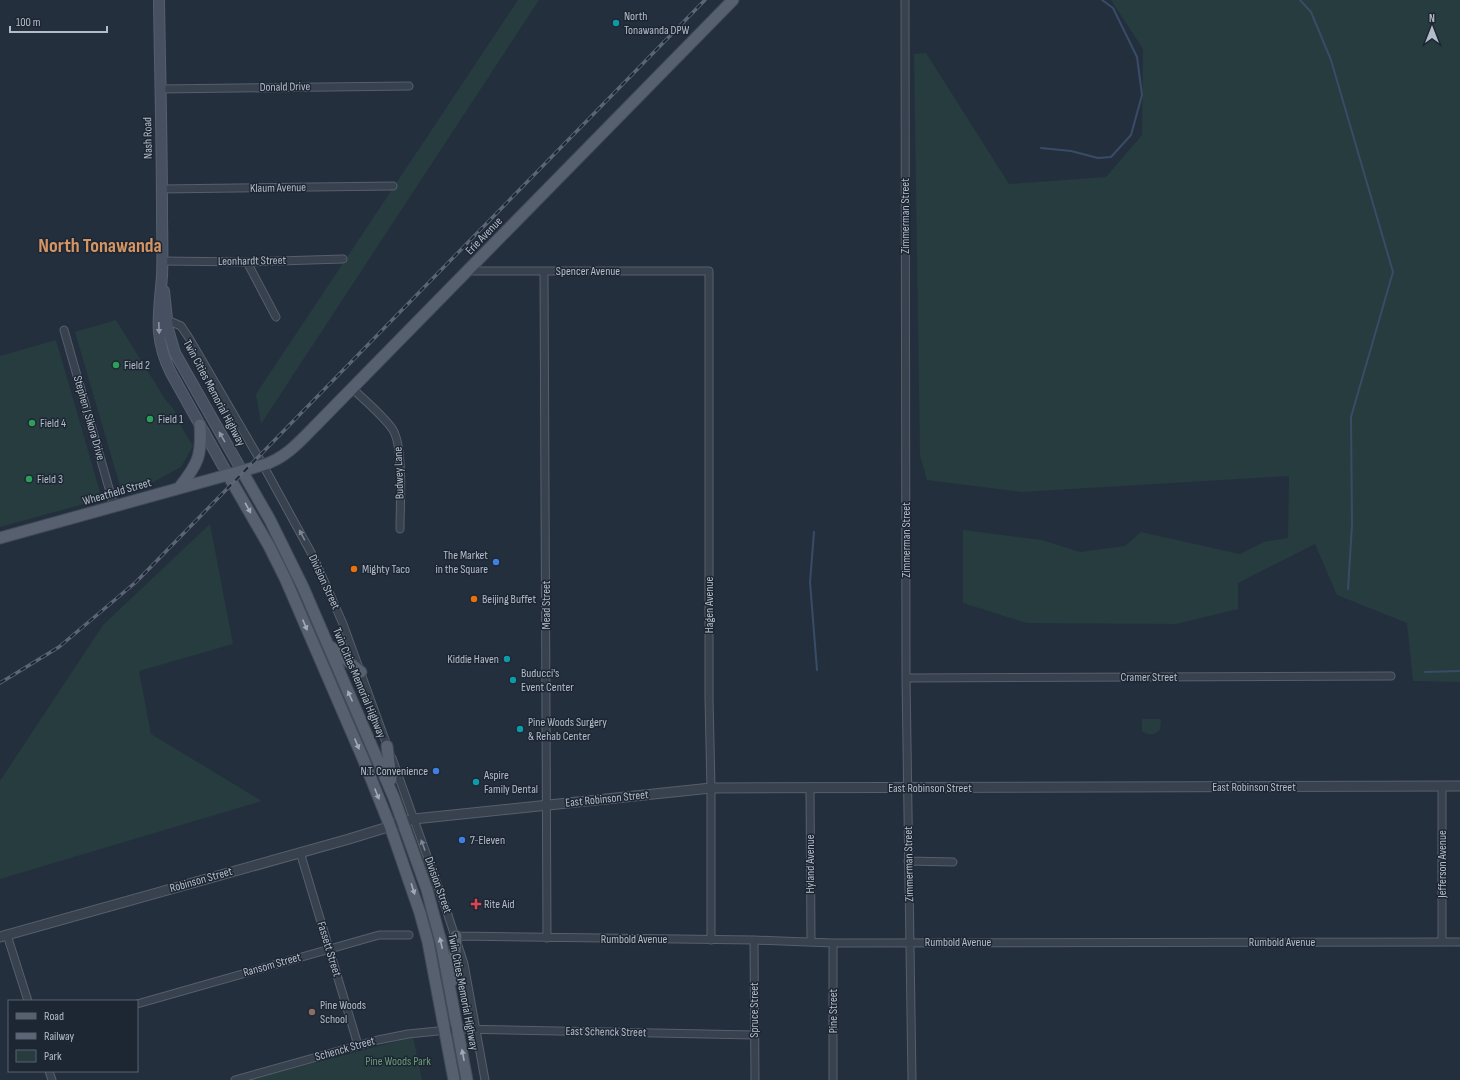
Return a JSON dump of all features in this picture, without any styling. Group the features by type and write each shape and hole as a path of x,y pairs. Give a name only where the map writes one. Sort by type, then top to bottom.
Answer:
{"main road":[{"name":"Nash Road","path":"159,0 162,275"},
{"name":"Erie Avenue","path":"242,471 273,462 284,456 733,0"},
{"name":"Twin Cities Memorial Highway","path":"162,275 171,341 180,362 286,551 328,644 394,798 427,890 441,942 467,1080"},
{"name":"Twin Cities Memorial Highway","path":"162,275 158,303 161,350 171,373 269,546 285,578 362,755 390,826 420,913 428,942 454,1080"},
{"path":"179,488 194,468 199,457 201,448 200,425"},
{"name":"Wheatfield Street","path":"0,538 242,471"},
{"path":"328,644 361,672"},
{"path":"388,746 388,762 394,798"},
{"path":"452,995 456,936"}],"street":[{"name":"Zimmerman Street","path":"905,0 906,678 912,1080"},
{"name":"Donald Drive","path":"161,89 410,86"},
{"name":"Klaum Avenue","path":"162,189 393,186"},
{"name":"Leonhardt Street","path":"162,261 247,262 343,259"},
{"path":"247,262 276,317"},
{"name":"Spencer Avenue","path":"467,271 709,271"},
{"name":"Mead Street","path":"544,271 547,938"},
{"name":"Hagen Avenue","path":"709,271 709,698 711,788 711,940"},
{"name":"Division Street","path":"167,320 178,324 185,331 263,465 317,564 336,607 388,746 456,936 464,964 486,1080"},
{"name":"Stephen J Sikora Drive","path":"64,330 114,506"},
{"name":"Budwey Lane","path":"352,388 387,422 396,436 399,454 400,529"},
{"name":"Cramer Street","path":"906,678 1391,676"},
{"name":"Jefferson Avenue","path":"1442,786 1442,942"},
{"name":"East Robinson Street","path":"403,822 414,819 711,788 1460,786"},
{"name":"Hyland Avenue","path":"810,787 810,942"},
{"name":"Robinson Street","path":"4,936 403,822"},
{"name":"Fassett Street","path":"300,852 358,1045"},
{"path":"908,861 953,862"},
{"name":"Ransom Street","path":"138,1004 379,935 409,935"},
{"path":"4,936 28,1000"},
{"name":"Rumbold Avenue","path":"456,936 754,940 832,943 1460,942"},
{"name":"Spruce Street","path":"754,940 755,1080"},
{"name":"Pine Street","path":"832,943 833,1080"},
{"name":"Schenck Street","path":"235,1080 358,1045 396,1036 458,1029"},
{"name":"East Schenck Street","path":"458,1029 754,1036"}],"green space":[{"path":"518,0 539,0 261,424 256,394"},
{"path":"1111,0 1460,0 1460,682 1413,681 1407,623 1337,595 1315,544 1238,583 1238,609 1176,624 1027,623 963,603 963,530 1042,540 1080,552 1125,546 1141,532 1240,554 1264,542 1288,538 1289,476 1021,492 927,480 920,456 914,54 926,53 1009,184 1106,177 1142,135 1143,49"},
{"path":"116,320 165,399 175,411 182,428 193,446 181,467 148,485 122,493 75,332"},
{"path":"56,340 102,499 0,527 0,356"},
{"path":"210,524 233,644 139,671 151,734 262,801 0,879 0,781 103,625"},
{"path":"1142,719 1161,719 1160,730 1151,734 1145,733 1142,731"},
{"name":"Pine Woods Park","path":"413,1037 422,1080 249,1080"}],"waterway":[{"path":"1041,148 1071,151 1098,158 1111,157 1131,135 1142,95 1137,57 1113,8 1102,0"},
{"path":"1300,0 1311,12 1331,60 1393,272 1351,417 1352,525 1348,589"},
{"path":"814,532 810,582 817,670"},
{"path":"1425,672 1460,671"}],"railway":[{"path":"0,683 59,647 136,582 705,0"}],"place":[{"name":"North Tonawanda DPW","path":"616,23"},
{"name":"Field 2","path":"116,365"},
{"name":"Field 1","path":"150,419"},
{"name":"Field 4","path":"32,423"},
{"name":"Field 3","path":"29,479"},
{"name":"The Market in the Square","path":"496,562"},
{"name":"Mighty Taco","path":"354,569"},
{"name":"Beijing Buffet","path":"474,599"},
{"name":"Kiddie Haven","path":"507,659"},
{"name":"Buducci's Event Center","path":"513,680"},
{"name":"Pine Woods Surgery & Rehab Center","path":"520,729"},
{"name":"N.T. Convenience","path":"436,771"},
{"name":"Aspire Family Dental","path":"476,782"},
{"name":"7-Eleven","path":"462,840"},
{"name":"Rite Aid","path":"476,904"},
{"name":"Pine Woods School","path":"312,1012"}],"district":[{"name":"North Tonawanda","path":"100,246"}]}
